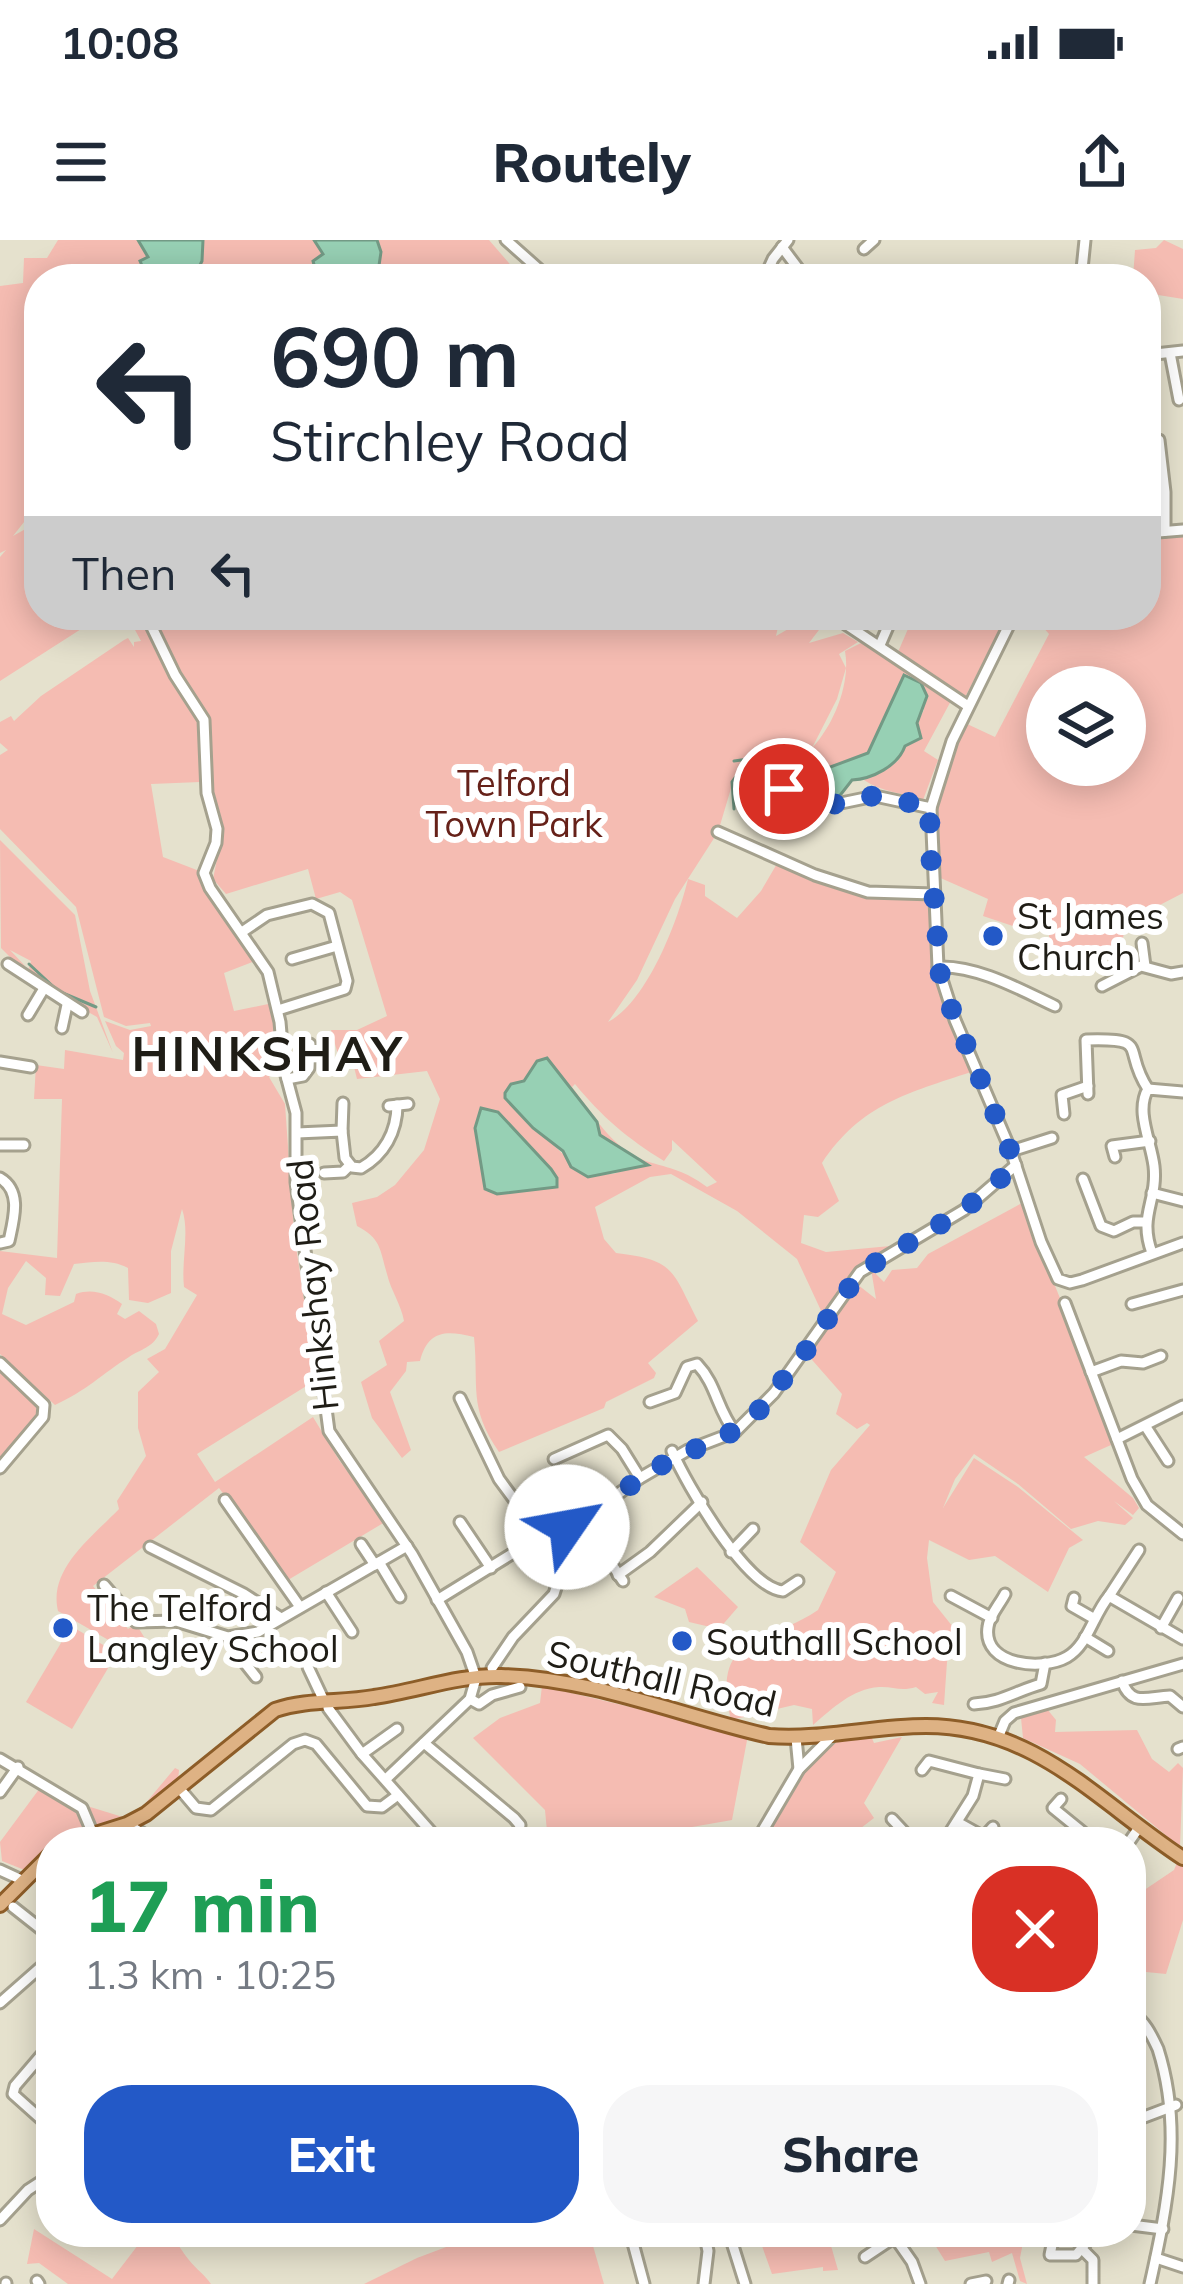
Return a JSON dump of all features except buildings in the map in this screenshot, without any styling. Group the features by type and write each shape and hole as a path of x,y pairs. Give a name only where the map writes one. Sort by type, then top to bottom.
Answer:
{"main road":[{"name":"Southall Road","path":"118,1827 159,1803 262,1717 291,1705 332,1710 488,1670 498,1676 559,1682 735,1728 796,1738 928,1726 998,1738 1056,1763 1136,1827"},
{"name":"Southall Road","path":"1146,1834 1183,1858"},
{"path":"6,1904 36,1870"}],"street":[{"path":"506,240 533,264"},
{"path":"865,251 878,242"},
{"path":"1161,354 1183,351"},
{"path":"1170,353 1179,400"},
{"path":"1161,455 1165,531"},
{"path":"1161,531 1183,530"},
{"name":"Hinkshay Road","path":"153,630 204,720 207,793 217,829 204,873 209,888 268,972 278,1010 297,1133 296,1181 328,1431 407,1546 467,1652 488,1670"},
{"path":"856,630 968,706"},
{"path":"880,645 886,630"},
{"path":"1003,630 938,779 931,808 938,967 1058,1279 1082,1280 1183,1243"},
{"path":"767,777 803,802 823,807 875,796 931,808"},
{"path":"718,832 815,875 868,892 934,894"},
{"path":"242,932 267,915 319,905 329,913 347,982 344,992 278,1010"},
{"path":"1142,944 1145,966"},
{"path":"292,959 337,946"},
{"path":"1102,986 1145,966 1171,974 1183,972"},
{"path":"0,981 10,967 82,1012"},
{"path":"938,967 1008,985 1055,1006"},
{"path":"32,1013 43,990"},
{"path":"62,1028 67,1005"},
{"path":"1064,1114 1062,1095 1088,1090 1086,1040 1121,1039 1136,1052 1138,1075 1148,1089 1183,1092"},
{"path":"287,1079 303,1076 309,1068 310,1044"},
{"path":"0,1062 27,1062"},
{"path":"1148,1089 1141,1104 1155,1171 1144,1222 1152,1253"},
{"path":"343,1103 342,1131 350,1165"},
{"path":"350,1165 364,1167 384,1147 396,1124 398,1105"},
{"path":"297,1133 342,1131"},
{"path":"1011,1151 1052,1138"},
{"path":"1115,1157 1112,1146 1150,1141"},
{"path":"0,1144 24,1144"},
{"path":"324,1173 344,1172 350,1165"},
{"path":"437,1600 541,1535 581,1521 673,1454 735,1432 770,1398 855,1278 964,1210 1016,1165"},
{"path":"0,1178 15,1195 10,1240 0,1243"},
{"path":"1082,1179 1101,1226 1114,1231 1144,1222"},
{"path":"1152,1193 1183,1201"},
{"path":"1132,1304 1183,1290"},
{"path":"1065,1304 1147,1505 1183,1534"},
{"path":"1091,1372 1121,1361 1143,1363 1161,1356"},
{"path":"0,1363 44,1405 43,1417 0,1468"},
{"path":"657,1403 677,1391 687,1367 697,1364 713,1383 720,1408 735,1432"},
{"path":"387,1778 470,1699 513,1637 554,1594 560,1575 554,1554 499,1479 460,1398"},
{"path":"1117,1439 1183,1406"},
{"path":"1146,1426 1168,1461"},
{"path":"567,1467 556,1458 608,1432 640,1478"},
{"path":"673,1454 731,1552 772,1590 783,1592 799,1580"},
{"path":"225,1500 300,1607"},
{"path":"609,1560 621,1578 702,1502"},
{"path":"460,1522 491,1568"},
{"path":"554,1554 568,1532 567,1524"},
{"path":"731,1552 753,1529"},
{"path":"361,1544 400,1598"},
{"path":"150,1546 281,1618"},
{"path":"104,1585 136,1622 176,1621 235,1637 258,1632 407,1546"},
{"path":"1005,1594 988,1627 990,1645 998,1657 1045,1663 1068,1657 1138,1550"},
{"path":"1115,1565 1127,1571"},
{"path":"326,1592 352,1632"},
{"path":"951,1596 992,1618"},
{"path":"1109,1596 1183,1639"},
{"path":"1073,1598 1072,1606 1093,1618"},
{"path":"1161,1628 1178,1598"},
{"path":"235,1637 237,1653 256,1677"},
{"path":"1085,1637 1108,1651"},
{"path":"974,1704 1000,1703 1016,1691 1041,1684 1045,1663"},
{"path":"998,1738 1014,1713 1183,1664"},
{"path":"308,1667 362,1754 426,1827"},
{"path":"1122,1681 1135,1700 1170,1696 1183,1707"},
{"path":"470,1699 479,1704 491,1693 520,1687"},
{"path":"362,1754 388,1730"},
{"path":"765,1827 799,1769 835,1733"},
{"path":"796,1738 799,1769"},
{"path":"178,1788 196,1808 212,1810 294,1743 309,1740 367,1806 382,1807 398,1796"},
{"path":"424,1743 520,1827"},
{"path":"0,1759 82,1808 90,1827"},
{"path":"922,1770 929,1761 1005,1779"},
{"path":"0,1792 18,1767"},
{"path":"954,1827 973,1796 979,1774"},
{"path":"1061,1799 1053,1808 1076,1827"},
{"path":"892,1819 899,1827"},
{"path":"957,1822 966,1827"},
{"path":"128,1824 133,1827"},
{"path":"0,1870 25,1881"},
{"path":"6,1904 36,1926"},
{"path":"0,2003 36,1971"},
{"path":"1146,2027 1174,2089 1177,2169 1150,2284"},
{"path":"36,2064 13,2094 36,2115"},
{"path":"1146,2116 1176,2105"},
{"path":"0,2220 36,2186"},
{"path":"1170,2202 1183,2206"},
{"path":"1146,2227 1163,2229"},
{"path":"634,2247 644,2284"},
{"path":"704,2284 707,2247"},
{"path":"733,2247 745,2284"},
{"path":"865,2257 878,2247"},
{"path":"901,2247 920,2284"},
{"path":"1050,2256 1068,2258 1085,2247"},
{"path":"1083,2250 1093,2260 1091,2280"},
{"path":"1156,2258 1183,2266"},
{"path":"971,2284 986,2281"}],"green space":[{"path":"58,240 489,240 510,264 24,264 24,522 13,536 24,530 24,630 80,630 0,681 0,557 6,550 0,553 0,286 23,283 24,258 47,258"},
{"path":"1164,240 1183,249 1183,299 1161,295 1161,264 1134,264 1135,250 1156,248"},
{"path":"1183,535 1183,893 1125,923 1118,950 1085,975 1049,955 1049,925 1019,928 983,916 988,899 936,876 937,804 965,723 995,737 1026,678 1026,786 1146,786 1146,666 1032,666 1049,634 1045,630 1161,630 1161,536"},
{"name":"Telford Town Park","path":"135,630 777,630 776,636 786,630 819,630 809,643 843,633 858,642 839,654 846,668 845,651 861,643 952,699 924,751 938,760 923,800 864,780 898,761 904,746 921,738 917,723 924,710 901,678 895,702 868,753 803,771 777,769 749,759 735,775 718,832 675,899 637,980 608,1022 648,979 669,937 688,879 705,885 705,896 737,918 778,862 867,894 929,898 936,982 971,1072 888,1103 853,1127 822,1163 839,1201 818,1217 804,1215 801,1243 826,1252 901,1245 862,1266 824,1317 797,1259 737,1211 671,1174 650,1177 595,1207 604,1239 616,1253 650,1260 670,1271 698,1321 648,1363 656,1373 654,1378 606,1402 604,1408 499,1452 479,1409 474,1337 440,1335 428,1343 420,1361 407,1362 390,1392 411,1450 402,1458 372,1418 361,1382 387,1365 379,1341 404,1321 378,1246 357,1226 352,1203 377,1197 395,1185 424,1150 440,1099 427,1071 357,1079 351,1055 339,1058 331,1030 357,1030 387,1016 352,900 340,892 316,899 308,869 226,894 213,879 221,839 210,770 201,755 200,782 151,784 163,857 202,872 255,961 224,973 234,1011 273,1003 280,1062 279,1071 269,1077 285,1104 294,1233 316,1380 197,1454 215,1482 313,1417 385,1522 288,1580 219,1488 93,1586 128,1629 136,1624 151,1648 138,1657 58,1611 57,1596 66,1568 119,1509 117,1501 146,1456 138,1428 138,1392 159,1372 147,1359 165,1349 197,1295 184,1287 182,1209 171,1251 171,1293 148,1303 129,1300 128,1268 102,1262 74,1264 60,1296 45,1295 46,1278 26,1261 8,1288 2,1314 26,1325 74,1302 76,1294 106,1295 122,1304 117,1314 125,1319 139,1311 156,1324 159,1334 150,1345 55,1405 0,1354 0,1251 57,1258 62,1099 34,1099 36,1065 64,1069 65,1050 123,1060 124,1053 105,1021 130,1030 151,1026 126,1026 104,1017 76,907 0,829 0,755 8,750 0,743 0,722 11,716 14,721 41,696 124,640 128,638 134,647 134,642 141,641","holes":["846,668 843,690 827,728 812,748 837,699","575,1084 639,1144 664,1161 672,1140 717,1182 707,1187 684,1173 636,1156 647,1163 613,1174 585,1175 545,1137 571,1090 597,1122 600,1135 630,1153 596,1119 572,1087"]},
{"path":"908,630 1000,630 964,699 898,652"},
{"path":"0,840 75,915 90,991 113,1053 97,1017 37,979 29,968 31,961 10,950 25,966 20,967 1,948"},
{"path":"1022,1203 1089,1371 1111,1445 1084,1457 1139,1508 1133,1515 1114,1501 1133,1518 1125,1525 1098,1521 1071,1529 974,1454 955,1479 943,1508 974,1458 1083,1540 1069,1548 1048,1592 995,1556 969,1560 929,1540 933,1602 957,1632 947,1662 944,1705 932,1703 938,1692 879,1687 852,1695 813,1725 812,1709 794,1705 731,1720 727,1691 736,1656 748,1645 818,1610 836,1572 800,1542 831,1470 870,1425 857,1429 836,1414 842,1394 806,1353 853,1281 876,1299 871,1269 884,1282 892,1270 917,1268 928,1254"},
{"path":"0,1369 37,1406 38,1413 0,1459"},
{"path":"697,1567 738,1607 719,1629 689,1622 685,1609 654,1597"},
{"path":"71,1626 117,1653 72,1729 26,1702"},
{"path":"542,1686 748,1735 732,1820 692,1827 547,1827 545,1810 473,1738 500,1718 540,1703"},
{"path":"1047,1709 1056,1720 1055,1732 1137,1730 1152,1759 1169,1772 1178,1763 1183,1768 1180,1847 1080,1764 1023,1738 1021,1718"},
{"path":"869,1731 874,1743 902,1737 864,1803 874,1818 862,1827 769,1827 803,1773 832,1745"},
{"path":"175,1768 179,1770 178,1781 146,1814 111,1827 36,1827 36,1862 27,1871 2,1861 0,1842 40,1788 80,1815 87,1806 126,1818 139,1811"},
{"path":"1178,1860 1183,1864 1183,1920 1166,1974 1146,1972 1146,1889 1174,1870"},
{"path":"34,2229 36,2247 62,2247 112,2279 137,2247 179,2247 211,2284 68,2284 39,2263 27,2264"},
{"path":"446,2247 593,2247 604,2284 364,2284"},
{"path":"762,2247 831,2247 838,2270 823,2271 823,2267 772,2274"},
{"path":"936,2247 1022,2247 1027,2284 1020,2281 1012,2253 992,2262 989,2252 945,2261"}],"shaded area":[{"path":"138,240 203,240 200,264 141,264 148,257"},
{"path":"314,240 377,240 381,252 379,264 314,264 323,254"},
{"path":"904,675 921,683 927,696 917,723 921,738 905,746 883,770 852,780 838,798 812,794 791,779 805,769 825,769 868,753"},
{"path":"547,1058 597,1122 600,1135 648,1165 588,1177 571,1167 563,1151 533,1128 505,1093 511,1084 524,1081 537,1061"},
{"path":"481,1108 498,1112 551,1169 557,1187 497,1194 485,1189 475,1128"}],"waterway":[{"path":"734,761 756,758 791,778"},
{"path":"734,809 732,782 749,759"},
{"path":"29,964 58,991 96,1007"}],"place":[{"name":"St James Church","path":"993,936"},
{"name":"The Telford Langley School","path":"63,1628"},
{"name":"Southall School","path":"682,1641"}],"district":[{"name":"HINKSHAY","path":"268,1053"}],"route":[{"path":"567,1527 674,1457 719,1440 752,1419 860,1272 964,1210 1016,1165 941,984 931,808 875,796 823,807 803,802 784,789"}]}
